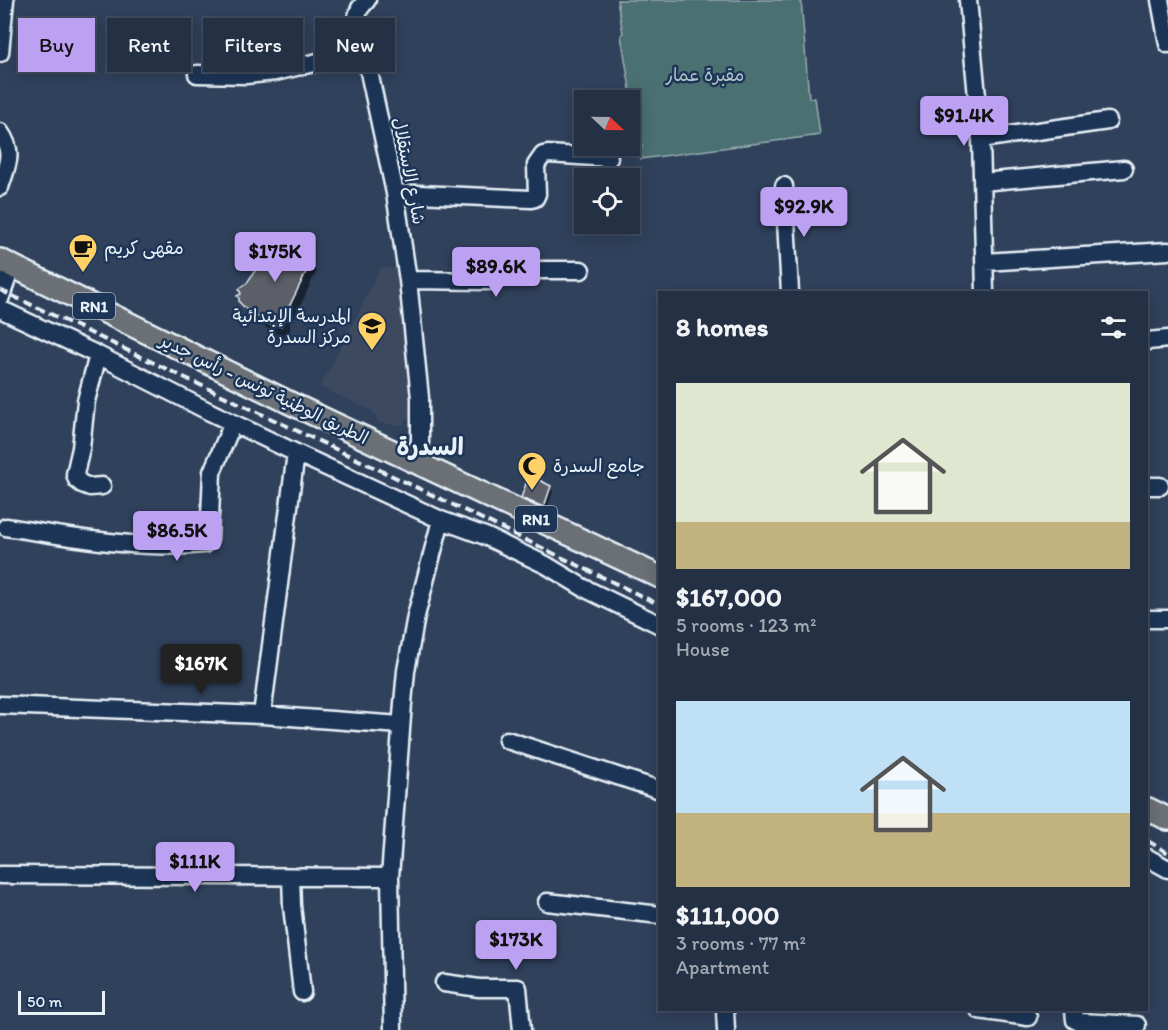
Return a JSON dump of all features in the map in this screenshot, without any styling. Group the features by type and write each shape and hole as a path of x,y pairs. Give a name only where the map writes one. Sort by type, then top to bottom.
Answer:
{"main road":[{"name":"الطريق الوطنية تونس - رأس جدير","path":"6,263 290,403 658,576"},
{"path":"1148,809 1168,819"}],"street":[{"path":"0,53 5,0"},
{"name":"شارع الاستقلال","path":"355,8 360,8 367,0"},
{"path":"968,0 981,139 985,291"},
{"path":"1160,0 1168,44"},
{"path":"197,74 246,75 275,72 315,63"},
{"name":"شارع الاستقلال","path":"369,72 395,193 408,280 420,398 420,442 413,460"},
{"path":"981,139 1108,121"},
{"path":"0,132 10,151 0,187"},
{"path":"395,193 531,199 537,194 536,165 543,155 609,158"},
{"path":"982,182 1124,169"},
{"path":"784,186 790,291"},
{"path":"985,262 1168,251"},
{"path":"0,299 6,263"},
{"path":"408,280 496,281 515,270 580,270"},
{"path":"0,309 296,453 441,520 546,565 592,592 658,624"},
{"path":"1148,340 1168,339"},
{"path":"98,355 86,400 81,448 75,474 77,480 82,484 90,487 102,486"},
{"path":"6,527 111,542 204,544 209,539 212,472 233,423"},
{"path":"262,715 296,453"},
{"path":"393,1030 390,878 406,671 416,616 441,520"},
{"path":"1148,619 1168,619"},
{"path":"0,705 262,715 401,725"},
{"path":"507,740 658,789"},
{"path":"1148,858 1168,869"},
{"path":"0,875 390,878"},
{"path":"291,877 302,992"},
{"path":"547,902 658,915"},
{"path":"444,983 479,988 518,988 522,1030"},
{"path":"725,1011 726,1030"},
{"path":"986,1011 1028,1017"},
{"path":"1074,1011 1075,1020 1080,1022 1137,1025"}],"shaded area":[{"name":"المدرسة الإبتدائية مركز السدرة","path":"380,268 400,268 411,418 406,418 403,425 378,422 373,411 320,387"}],"green space":[{"name":"مقبرة عمار","path":"617,0 801,0 809,98 815,98 820,135 641,159 640,90 630,90 621,35 623,33"}],"building":[{"path":"277,241 305,253 305,257 311,262 289,307 284,308 284,320 281,326 271,325 247,310 239,302 237,296 241,294 239,289 247,283"},
{"path":"529,475 551,486 544,507 521,498"}],"railway":[{"path":"0,290 658,604"},
{"path":"1148,841 1168,853"}],"place":[{"name":"مقهى كريم","path":"83,274"},
{"name":"المدرسة الإبتدائية مركز السدرة","path":"372,352"},
{"name":"جامع السدرة","path":"532,492"}],"district":[{"name":"السدرة","path":"430,446"}]}
